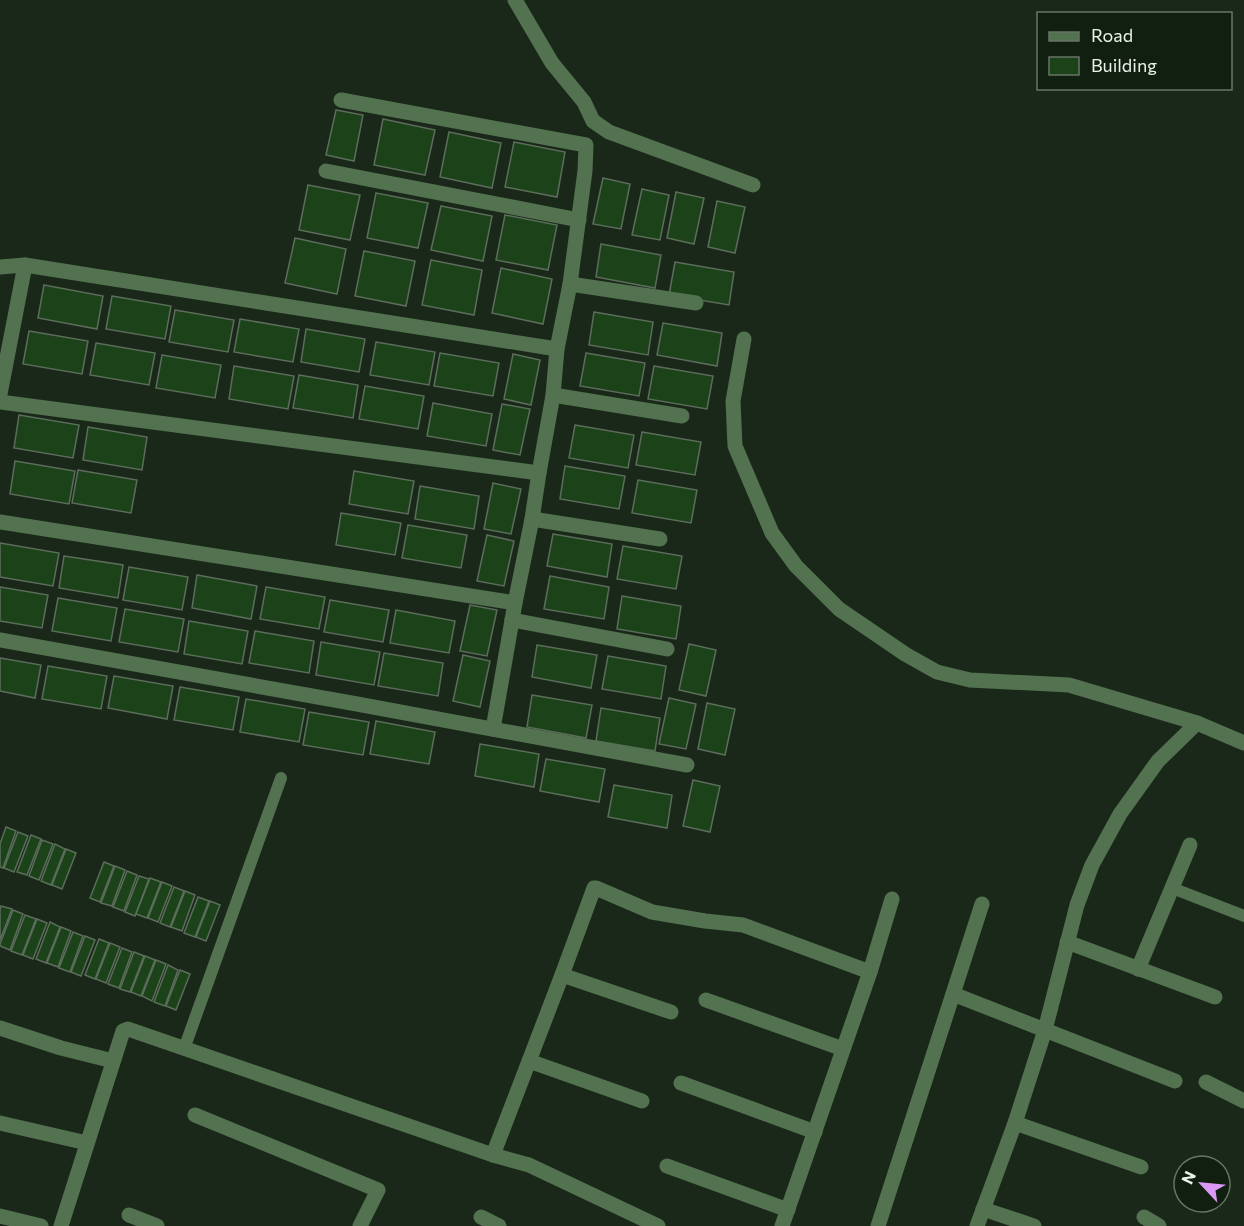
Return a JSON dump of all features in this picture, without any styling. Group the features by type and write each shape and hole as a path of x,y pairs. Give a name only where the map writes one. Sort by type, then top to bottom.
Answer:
{"street":[{"path":"515,0 552,63 584,102 593,121 609,132 753,185"},
{"path":"341,100 586,145 579,220 570,284 557,349 553,395 493,729"},
{"path":"326,171 579,220"},
{"path":"0,267 25,265 557,349"},
{"path":"0,394 25,265"},
{"path":"570,284 696,303"},
{"path":"744,339 733,401 735,446 772,533 796,566 839,609 905,654 937,672 970,680 1070,685 1197,723 1244,743"},
{"path":"553,395 682,416"},
{"path":"0,402 539,473"},
{"path":"532,519 660,539"},
{"path":"0,522 515,603"},
{"path":"512,620 667,649"},
{"path":"0,640 687,765"},
{"path":"977,1226 1015,1123 1045,1030 1077,904 1092,865 1120,814 1158,761 1197,723"},
{"path":"1138,969 1190,845"},
{"path":"493,1155 594,888 652,912 743,925 870,972"},
{"path":"782,1226 870,972 892,899"},
{"path":"878,1226 982,904"},
{"path":"1067,942 1215,996"},
{"path":"562,975 671,1012"},
{"path":"953,994 1175,1081"},
{"path":"706,1000 843,1049"},
{"path":"0,1028 61,1048 113,1061"},
{"path":"61,1226 123,1031 128,1029 493,1155 529,1165 658,1226"},
{"path":"529,1061 642,1101"},
{"path":"1206,1082 1244,1101"},
{"path":"681,1083 815,1132"},
{"path":"195,1115 378,1190 360,1226"},
{"path":"0,1123 87,1143"},
{"path":"1015,1123 1141,1167"},
{"path":"667,1166 788,1210"},
{"path":"983,1209 1034,1226"},
{"path":"129,1215 157,1226"},
{"path":"0,1216 41,1226"},
{"path":"481,1217 499,1226"},
{"path":"1144,1218 1159,1226"}],"lane":[{"path":"184,1048 281,778"},
{"path":"1172,888 1244,916"}],"building":[{"path":"336,110 363,115 354,161 326,155"},
{"path":"383,119 435,130 425,175 374,165"},
{"path":"449,132 501,143 492,188 440,177"},
{"path":"514,142 565,152 557,197 505,187"},
{"path":"603,178 630,184 621,229 593,224"},
{"path":"308,185 360,195 350,240 299,230"},
{"path":"642,189 669,195 660,240 632,235"},
{"path":"676,192 704,198 694,244 667,238"},
{"path":"376,193 428,203 418,248 367,238"},
{"path":"717,201 745,207 735,253 708,247"},
{"path":"441,206 492,216 483,261 431,250"},
{"path":"505,215 557,225 548,270 496,260"},
{"path":"295,238 346,249 337,294 285,283"},
{"path":"601,244 661,255 655,288 596,277"},
{"path":"364,251 415,261 406,306 355,296"},
{"path":"431,260 482,270 474,315 422,305"},
{"path":"675,262 734,272 729,305 669,295"},
{"path":"501,268 552,279 543,324 492,313"},
{"path":"44,285 103,296 97,329 38,318"},
{"path":"112,296 171,306 165,339 106,329"},
{"path":"175,310 234,320 228,352 169,342"},
{"path":"594,312 653,322 648,355 589,345"},
{"path":"240,319 299,329 293,362 234,352"},
{"path":"663,323 722,333 717,366 657,355"},
{"path":"306,329 365,339 359,372 301,362"},
{"path":"29,331 88,341 82,374 23,364"},
{"path":"376,342 435,352 429,385 370,375"},
{"path":"96,343 155,353 149,385 90,375"},
{"path":"440,353 499,363 493,396 434,386"},
{"path":"586,353 645,363 639,396 580,386"},
{"path":"513,354 540,360 531,405 504,399"},
{"path":"162,355 221,365 215,398 156,388"},
{"path":"234,366 294,376 288,409 229,399"},
{"path":"654,366 713,376 707,409 648,399"},
{"path":"299,375 358,385 353,418 293,408"},
{"path":"365,386 424,396 418,429 359,419"},
{"path":"433,403 492,414 486,446 427,436"},
{"path":"502,404 530,409 520,455 493,450"},
{"path":"19,415 79,425 73,458 14,448"},
{"path":"575,425 634,435 628,468 569,458"},
{"path":"88,427 147,437 142,470 83,460"},
{"path":"642,432 701,442 695,475 636,465"},
{"path":"15,461 75,471 69,504 10,494"},
{"path":"565,466 625,476 619,509 560,499"},
{"path":"78,470 137,480 131,513 72,503"},
{"path":"354,471 414,481 408,514 349,504"},
{"path":"638,480 697,490 691,523 632,513"},
{"path":"493,483 521,489 511,534 484,529"},
{"path":"420,486 479,496 474,529 415,519"},
{"path":"341,513 401,523 395,555 336,545"},
{"path":"408,525 467,535 461,568 402,558"},
{"path":"553,534 612,544 607,577 547,566"},
{"path":"487,535 514,541 504,586 477,581"},
{"path":"0,543 59,553 53,586 0,577"},
{"path":"623,546 682,556 676,589 617,579"},
{"path":"64,556 123,565 118,598 59,588"},
{"path":"129,567 188,577 182,610 123,600"},
{"path":"197,575 257,586 251,619 192,608"},
{"path":"550,576 609,587 604,619 544,609"},
{"path":"0,587 48,595 42,628 0,621"},
{"path":"266,587 325,597 319,629 260,619"},
{"path":"622,596 681,606 676,639 617,629"},
{"path":"58,598 117,608 111,641 52,631"},
{"path":"330,600 389,610 383,642 324,632"},
{"path":"470,605 497,610 487,656 460,651"},
{"path":"125,609 184,619 178,652 119,642"},
{"path":"396,610 455,621 449,653 390,643"},
{"path":"189,621 248,631 242,664 184,654"},
{"path":"255,631 314,641 309,673 249,663"},
{"path":"321,642 380,652 374,685 316,675"},
{"path":"689,644 716,650 706,696 679,690"},
{"path":"537,645 597,655 591,688 532,677"},
{"path":"384,653 443,663 438,696 378,686"},
{"path":"463,655 490,661 480,707 453,701"},
{"path":"608,656 666,666 661,699 602,689"},
{"path":"0,658 41,665 35,698 0,691"},
{"path":"48,666 107,676 101,709 42,699"},
{"path":"114,676 173,686 167,719 108,708"},
{"path":"180,687 239,697 233,730 174,720"},
{"path":"532,695 592,705 586,738 527,727"},
{"path":"669,698 696,704 686,749 659,744"},
{"path":"246,699 305,709 299,742 240,732"},
{"path":"707,703 735,709 725,755 698,749"},
{"path":"601,708 660,718 655,751 596,741"},
{"path":"309,712 369,722 363,755 303,745"},
{"path":"376,721 435,732 429,764 370,754"},
{"path":"480,744 539,754 534,787 475,776"},
{"path":"546,759 605,769 599,802 540,791"},
{"path":"693,780 720,786 710,832 683,826"},
{"path":"614,785 672,795 667,828 608,817"},
{"path":"6,827 16,831 3,868 0,867 0,844"},
{"path":"18,832 28,836 14,872 4,868"},
{"path":"31,835 41,839 27,875 17,872"},
{"path":"42,840 53,844 39,880 29,876"},
{"path":"55,844 65,849 51,885 41,881"},
{"path":"66,849 76,853 62,889 52,885"},
{"path":"104,862 114,866 100,902 90,898"},
{"path":"115,866 125,870 112,906 101,903"},
{"path":"127,871 137,875 124,911 113,907"},
{"path":"139,876 149,879 135,916 125,912"},
{"path":"150,878 161,882 147,918 136,914"},
{"path":"162,882 172,886 158,922 148,918"},
{"path":"174,887 184,891 170,927 160,923"},
{"path":"185,891 195,895 182,931 171,927"},
{"path":"198,897 209,901 195,937 184,933"},
{"path":"210,901 220,905 206,941 196,937"},
{"path":"1,906 12,909 0,940 0,909"},
{"path":"13,910 23,914 10,950 0,944"},
{"path":"25,915 36,919 22,955 11,951"},
{"path":"37,919 47,923 33,959 23,955"},
{"path":"50,922 60,927 46,963 36,959"},
{"path":"61,927 71,931 58,967 47,963"},
{"path":"73,932 83,936 70,972 59,968"},
{"path":"85,936 95,940 81,976 71,972"},
{"path":"99,939 109,943 95,979 85,975"},
{"path":"110,943 120,947 106,983 96,979"},
{"path":"122,948 132,952 119,988 108,984"},
{"path":"134,952 144,956 130,992 120,989"},
{"path":"145,956 155,960 141,996 131,992"},
{"path":"156,960 166,964 152,1001 142,996"},
{"path":"168,965 178,970 165,1006 154,1002"},
{"path":"180,970 190,974 176,1010 166,1006"}]}
